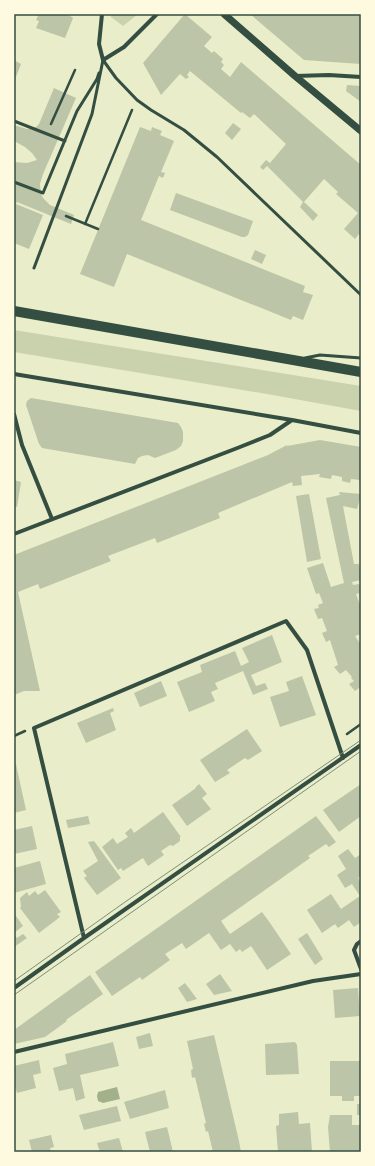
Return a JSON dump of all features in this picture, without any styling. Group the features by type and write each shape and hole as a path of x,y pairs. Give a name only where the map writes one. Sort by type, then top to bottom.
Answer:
{"main road":[{"path":"14,311 361,372"}],"street":[{"path":"102,14 99,44 103,60 124,47 157,14"},
{"path":"224,14 361,131"},
{"path":"295,76 329,75 361,77"},
{"path":"348,120 361,127"},
{"path":"14,374 292,420 361,433"},
{"path":"14,414 22,445 52,519"},
{"path":"14,534 270,435 292,420"},
{"path":"84,938 34,728 286,621 307,650 343,758"},
{"path":"14,988 361,745"},
{"path":"361,941 357,944 354,950 361,969"},
{"path":"14,1052 313,981 361,974"}],"lane":[{"path":"103,60 116,78 137,100 150,110 184,130 217,157 361,295"},
{"path":"14,182 43,193 77,110 97,79 103,60"},
{"path":"34,268 92,114 103,60"},
{"path":"14,121 65,141"},
{"path":"297,360 320,355 361,358"}],"path":[{"path":"52,122 75,70"},
{"path":"98,229 85,224 137,100"},
{"path":"338,741 361,724"}],"shaded area":[{"path":"111,14 138,14 123,26 111,17"},
{"path":"14,330 361,386 361,411 14,352"},
{"path":"117,1087 120,1099 103,1103 98,1101 98,1092"}],"building":[{"path":"34,14 65,14 72,17 73,18 65,38 36,28 39,21 36,20 38,16"},
{"path":"250,14 361,14 361,64 304,60"},
{"path":"184,15 186,15 212,37 204,46 212,53 214,51 223,59 221,62 224,65 221,69 230,77 241,62 361,165 361,236 359,234 355,239 344,229 358,213 336,194 338,192 324,179 304,202 318,215 313,221 300,207 303,202 267,166 263,170 260,167 266,160 270,163 286,144 254,114 250,118 242,112 241,113 190,71 187,75 189,77 186,79 180,74 161,95 143,63"},
{"path":"14,60 21,64 14,82"},
{"path":"347,85 361,86 361,102 346,91"},
{"path":"54,88 76,98 43,174 40,184 41,194 50,205 74,215 71,224 17,202 16,204 43,215 29,249 14,243 14,162 27,163 37,160 25,147 14,141 14,125 27,129 36,127 39,124"},
{"path":"233,123 241,129 232,140 225,133"},
{"path":"140,127 151,131 152,127 162,131 160,135 174,141 161,172 165,173 163,178 159,176 141,220 305,286 303,292 313,295 303,320 293,316 291,320 127,254 114,287 80,274"},
{"path":"176,193 253,221 248,235 242,237 170,210"},
{"path":"255,250 266,255 262,264 251,259"},
{"path":"31,398 178,423 183,432 183,441 181,446 176,450 155,458 148,455 142,456 138,458 135,464 42,448 39,444 26,405 27,401"},
{"path":"320,440 361,447 361,484 359,484 360,480 351,479 350,483 342,481 342,477 332,475 331,479 319,477 320,474 301,476 302,485 293,486 292,482 218,513 220,518 157,543 155,538 108,556 111,561 40,589 38,584 18,592 40,691 24,691 14,695 14,555 268,455 287,445"},
{"path":"14,480 21,482 17,507 14,506"},
{"path":"339,492 361,494 357,509 343,506 354,564 359,564 361,576 361,580 352,582 353,585 359,584 361,590 361,593 356,594 361,608 361,634 355,636 361,645 361,691 359,688 355,691 349,684 354,681 346,670 340,674 334,667 338,665 330,640 326,642 322,633 327,631 322,618 318,619 314,609 319,608 318,605 323,603 319,593 316,594 307,568 323,563 331,587 344,583 326,498 340,495"},
{"path":"309,494 321,559 307,562 296,496"},
{"path":"272,635 282,662 251,675 256,686 265,683 268,689 253,695 243,671 215,683 218,689 211,692 215,701 189,712 177,682 202,672 200,665 235,651 241,666 249,662 242,648"},
{"path":"302,676 316,715 280,727 270,697 289,691 286,682"},
{"path":"161,681 167,696 140,707 134,693"},
{"path":"113,708 114,711 110,713 116,730 86,743 77,723"},
{"path":"247,729 262,751 248,760 245,758 227,770 230,773 215,782 200,760"},
{"path":"14,764 16,764 26,810 14,813"},
{"path":"199,784 207,794 202,798 211,809 187,826 172,805 196,788"},
{"path":"361,784 361,816 339,832 323,810"},
{"path":"163,812 181,837 180,841 161,851 164,855 148,866 143,858 123,871 121,868 118,870 102,847 113,838 117,844 128,837 125,833 131,828 134,833"},
{"path":"88,816 90,824 68,828 66,820"},
{"path":"316,816 336,842 329,847 326,844 308,856 310,858 221,921 230,934 262,912 291,954 267,970 251,946 242,952 240,949 236,952 230,944 221,950 209,933 186,949 182,943 165,954 170,960 142,980 140,977 112,996 95,972"},
{"path":"32,826 37,849 14,854 14,830"},
{"path":"94,841 121,878 97,895 84,878 87,876 83,871 98,861 88,842"},
{"path":"348,849 355,858 361,854 361,875 358,878 361,883 361,922 354,927 349,920 338,928 335,924 322,933 307,910 331,894 341,909 360,896 352,884 345,888 337,875 346,869 338,856"},
{"path":"40,861 46,884 14,893 14,868"},
{"path":"45,890 61,912 57,914 60,917 39,933 20,908 20,898 27,892 29,896 35,891 38,895"},
{"path":"14,913 23,926 14,933"},
{"path":"307,933 323,959 315,965 298,939"},
{"path":"14,934 17,938 23,934 27,938 14,947"},
{"path":"220,974 232,991 214,995 206,984"},
{"path":"90,975 103,994 45,1037 14,1044 14,1030"},
{"path":"185,983 197,999 187,1002 178,988"},
{"path":"358,988 360,1016 335,1018 333,990"},
{"path":"150,1033 153,1046 139,1049 136,1037"},
{"path":"214,1035 241,1152 213,1152 208,1131 206,1132 204,1124 206,1123 195,1077 192,1078 191,1070 193,1069 187,1041"},
{"path":"113,1042 119,1066 80,1075 85,1098 76,1101 73,1088 59,1091 53,1068 67,1064 65,1054"},
{"path":"295,1042 297,1045 299,1074 266,1075 265,1044"},
{"path":"39,1060 41,1073 33,1075 36,1088 17,1093 14,1082 14,1066"},
{"path":"330,1061 361,1061 361,1096 354,1096 354,1101 342,1101 342,1096 330,1096"},
{"path":"165,1090 169,1108 130,1119 124,1102"},
{"path":"357,1104 361,1104 361,1115 357,1115"},
{"path":"117,1106 121,1121 84,1130 79,1115"},
{"path":"298,1112 299,1124 310,1123 312,1152 278,1152 276,1126 279,1125 279,1114"},
{"path":"330,1115 352,1115 352,1125 361,1125 361,1152 330,1152 328,1127"},
{"path":"167,1127 173,1152 150,1152 145,1132"},
{"path":"51,1135 54,1147 50,1148 51,1152 32,1152 29,1140"},
{"path":"119,1138 123,1152 100,1152 97,1143"}],"tram line":[{"path":"14,981 125,902 361,740"},
{"path":"14,995 361,751"}]}
